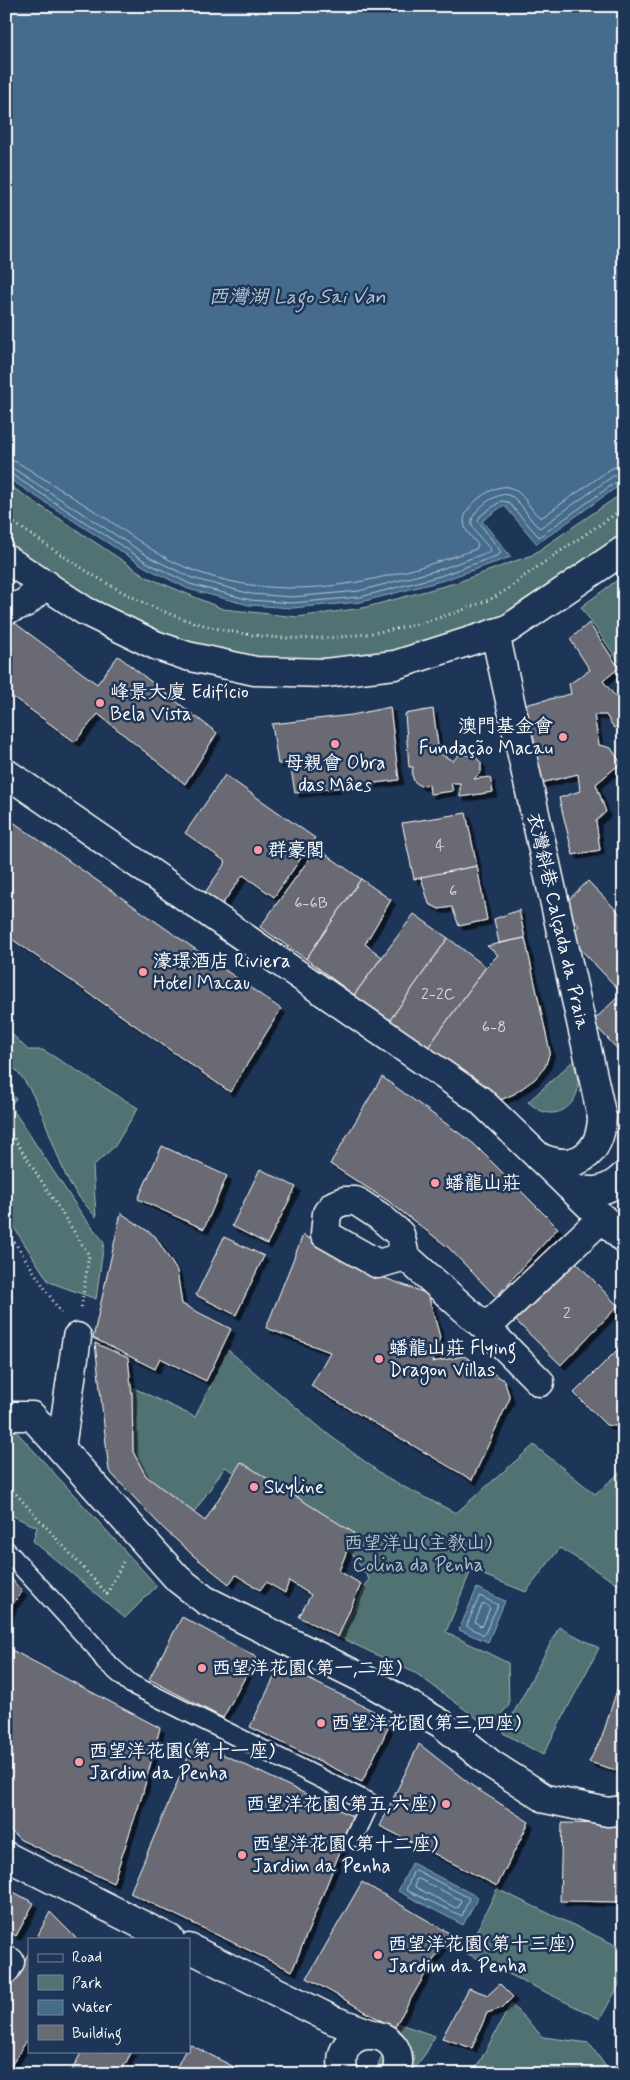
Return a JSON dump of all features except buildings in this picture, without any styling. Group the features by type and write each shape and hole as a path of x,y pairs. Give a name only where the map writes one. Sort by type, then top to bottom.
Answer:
{"street":[{"path":"6,559 85,611 155,645 187,656 255,671 325,674 394,665 428,656 508,629 624,550"},
{"path":"6,610 25,603 46,584"},
{"name":"衣灣斜巷 Calçada da Praia","path":"495,634 602,1117 601,1133 587,1167 587,1200"},
{"path":"6,773 480,1100 539,1158 587,1200 624,1239"},
{"path":"602,1117 610,1129 624,1139"},
{"path":"539,1158 564,1164 588,1155 596,1145"},
{"path":"486,1328 587,1200 624,1176"},
{"path":"405,1256 486,1328 540,1382"},
{"path":"61,1448 77,1337"},
{"path":"19,1416 61,1448 178,1579 205,1600 376,1686 442,1724 491,1764 546,1799 608,1812 624,1810"},
{"path":"6,1856 168,1938"},
{"path":"190,1948 333,2020 389,2040 395,2048 399,2066 396,2074"},
{"path":"333,2020 344,2035 343,2064"},
{"path":"343,2064 354,2039 372,2034"}],"lane":[{"path":"6,1550 96,1648 105,1661 130,1684 370,1803 354,1837"}],"path":[{"path":"6,518 104,582 166,613 226,630 258,636 322,639 386,631 417,624 494,597 624,508"},
{"path":"6,1126 89,1255 77,1337"},
{"path":"6,1229 77,1337"},
{"path":"6,1460 6,1472"},
{"path":"6,1482 107,1594"},
{"path":"500,2074 558,2070 581,2074"}],"green space":[{"path":"6,483 147,577 223,609 297,617 363,608 455,583 532,555 624,492 624,537 528,606 446,647 254,669 187,651 6,564"},
{"path":"624,575 624,669 581,607"},
{"path":"6,1028 28,1050 43,1050 138,1108 115,1146 93,1166 96,1217 69,1182 35,1099 18,1072 6,1060"},
{"path":"573,1061 578,1088 577,1094 567,1108 551,1113 541,1111 528,1102"},
{"path":"6,1090 16,1099 10,1105 81,1213 104,1242 96,1299 49,1282 6,1215"},
{"name":"西望洋山(主教山) Colina da Penha","path":"228,1350 329,1435 390,1480 456,1513 534,1445 595,1494 624,1469 624,1588 560,1548 526,1592 471,1570 446,1632 508,1663 509,1705 490,1728 417,1674 339,1637 369,1579 335,1529 225,1467 184,1527 133,1489 121,1382 195,1417"},
{"path":"6,1426 14,1429 157,1586 125,1618 33,1541 37,1527 6,1513"},
{"path":"559,1627 599,1648 543,1755 503,1733"},
{"path":"497,1889 624,1949 624,1976 600,2019 466,1953"},
{"path":"511,2004 543,2037 589,2043 611,2074 473,2074"},
{"path":"397,2023 435,2036 426,2053 410,2074 374,2074"}],"water":[{"name":"西灣湖 Lago Sai Van","path":"6,6 624,6 624,482 537,544 504,505 482,521 511,557 441,581 361,602 292,608 249,605 188,589 145,567 6,477"},
{"path":"477,1588 505,1601 488,1642 459,1630"},
{"path":"412,1863 478,1897 463,1925 398,1891"}],"place":[{"name":"峰景大廈 Edifício Bela Vista","path":"100,703"},
{"name":"澳門基金會 Fundação Macau","path":"563,737"},
{"name":"母親會 Obra das Mâes","path":"335,744"},
{"name":"群豪閣","path":"258,850"},
{"name":"濠璟酒店 Riviera Hotel Macau","path":"143,972"},
{"name":"蟠龍山莊","path":"435,1183"},
{"name":"蟠龍山莊 Flying Dragon Villas","path":"379,1359"},
{"name":"Skyline","path":"254,1487"},
{"name":"西望洋花園(第一,二座)","path":"202,1668"},
{"name":"西望洋花園(第三,四座)","path":"321,1723"},
{"name":"西望洋花園(第十一座) Jardim da Penha","path":"79,1762"},
{"name":"西望洋花園(第五,六座)","path":"446,1804"},
{"name":"西望洋花園(第十二座) Jardim da Penha","path":"242,1855"},
{"name":"西望洋花園(第十三座) Jardim da Penha","path":"378,1955"}]}
